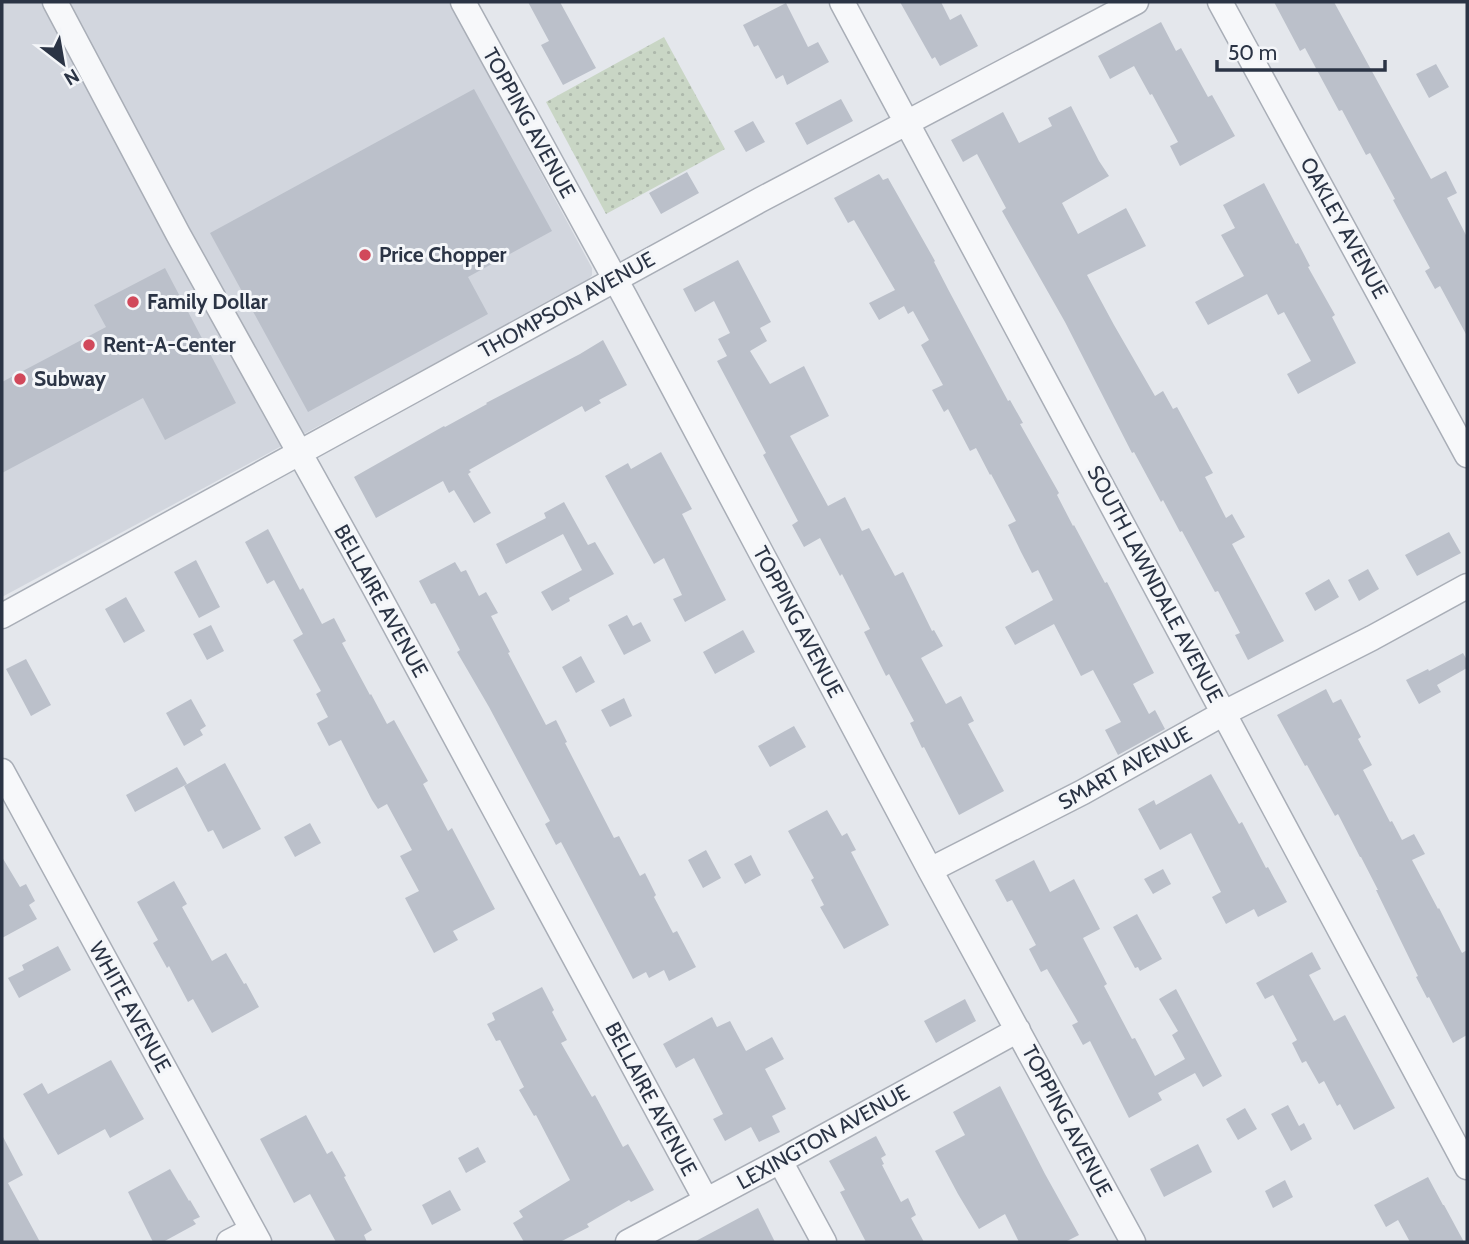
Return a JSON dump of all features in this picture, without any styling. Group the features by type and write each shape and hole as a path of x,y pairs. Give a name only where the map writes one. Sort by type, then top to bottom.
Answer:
{"street":[{"name":"BELLAIRE AVENUE","path":"55,2 178,234 373,585 706,1200"},
{"name":"TOPPING AVENUE","path":"463,2 1133,1242"},
{"name":"SOUTH LAWNDALE AVENUE","path":"842,2 1467,1167"},
{"name":"THOMPSON AVENUE","path":"2,616 615,279 1136,2"},
{"name":"OAKLEY AVENUE","path":"1220,2 1467,455"},
{"name":"SMART AVENUE","path":"930,870 1083,792 1224,713 1467,586"},
{"name":"WHITE AVENUE","path":"2,771 256,1236"},
{"name":"LEXINGTON AVENUE","path":"628,1242 1018,1030"},
{"path":"780,1161 824,1242"},
{"path":"229,1242 256,1236"}],"shaded area":[{"path":"2,2 449,2 592,268 592,275 587,281 2,597"}],"green space":[{"path":"664,37 725,149 606,214 546,102"}],"building":[{"path":"528,2 560,2 596,68 563,85 541,45 549,41"},
{"path":"900,2 941,2 950,20 961,14 978,46 940,66 935,57 932,59"},
{"path":"1274,2 1334,2 1431,179 1446,171 1457,193 1447,198 1467,237 1467,336 1440,286 1435,289 1425,271 1430,268 1370,153 1366,155 1305,48 1300,51"},
{"path":"786,3 808,47 818,42 829,62 787,85 783,75 776,79 758,45 754,47 743,25"},
{"path":"1161,22 1176,51 1181,48 1208,97 1212,95 1235,136 1180,166 1170,146 1178,142 1134,66 1110,79 1098,56"},
{"path":"1436,64 1449,87 1429,98 1416,74"},
{"name":"Price Chopper","path":"474,89 552,231 468,277 488,314 308,412 210,233"},
{"path":"841,99 853,121 807,145 795,123"},
{"path":"1071,106 1109,176 1062,203 1078,234 1126,208 1146,246 1087,275 1155,396 1163,391 1173,409 1177,407 1213,473 1205,477 1226,518 1232,514 1245,537 1232,544 1284,641 1248,660 1235,635 1240,633 1218,591 1215,592 1182,531 1180,532 1163,500 1161,502 1134,452 1132,453 1065,322 1002,211 1006,208 977,154 963,162 951,140 1003,112 1019,143 1052,126 1048,118"},
{"path":"753,121 765,142 746,152 734,131"},
{"path":"687,172 699,193 661,214 649,193"},
{"path":"879,174 883,180 888,178 935,261 1008,401 1010,400 1023,423 1020,424 1059,493 1057,495 1073,526 1105,583 1107,582 1154,673 1133,684 1149,714 1155,710 1165,729 1118,755 1105,730 1121,722 1093,670 1081,676 1054,624 1015,645 1005,627 1053,600 1038,570 1032,573 1021,552 1008,525 1016,521 991,474 976,448 970,451 948,409 944,412 932,390 943,385 921,345 929,340 913,311 908,314 904,306 879,320 869,303 895,290 854,220 848,223 834,198"},
{"path":"1264,183 1310,266 1308,267 1335,315 1332,317 1356,363 1298,394 1287,374 1311,361 1284,312 1278,315 1267,294 1208,325 1195,302 1244,276 1221,235 1235,228 1223,205"},
{"path":"738,260 771,322 760,328 767,341 750,351 770,384 804,366 829,416 790,436 828,506 845,497 862,531 869,528 895,576 903,572 932,631 934,630 943,646 921,658 946,704 961,696 974,721 968,724 1004,791 959,815 910,723 914,721 889,674 886,676 864,632 870,629 842,574 840,576 820,538 804,547 792,525 798,521 763,455 766,453 717,361 727,356 718,339 730,333 714,301 695,312 683,289"},
{"path":"165,268 236,403 165,440 143,398 2,473 2,382 106,327 94,305"},
{"path":"603,340 627,385 599,400 601,403 585,412 582,406 469,470 471,472 468,474 491,513 474,523 454,490 449,493 443,481 376,518 354,477"},
{"path":"661,452 692,509 682,514 726,600 685,622 673,599 682,595 664,558 654,564 605,476 628,463 631,469"},
{"path":"564,502 588,545 595,542 614,574 569,598 570,601 552,611 541,592 582,570 563,534 506,564 496,544 546,518 544,513"},
{"path":"268,529 300,590 303,588 322,624 334,618 346,641 342,643 370,695 387,724 394,720 428,781 423,784 448,831 452,828 495,909 453,931 458,940 434,953 405,898 419,891 400,856 412,850 387,804 378,809 372,800 341,740 329,746 317,723 328,717 316,694 321,691 293,640 303,634 274,580 267,584 245,542"},
{"path":"1449,532 1461,553 1417,576 1405,555"},
{"path":"196,560 220,607 199,618 174,572"},
{"path":"455,562 461,572 466,570 479,596 486,592 498,613 491,616 546,725 556,720 614,838 619,836 640,876 645,873 673,933 677,931 696,967 669,981 664,970 649,978 646,972 633,979 561,842 556,845 545,824 550,821 457,652 460,650 435,603 431,604 419,581"},
{"path":"1368,569 1379,589 1359,601 1348,580"},
{"path":"1329,579 1339,597 1315,611 1305,593"},
{"path":"126,597 145,631 124,643 105,609"},
{"path":"627,615 633,626 641,622 651,641 624,655 608,625"},
{"path":"211,625 224,651 207,660 193,634"},
{"path":"743,630 755,652 715,674 703,652"},
{"path":"1463,653 1467,668 1437,685 1441,692 1419,704 1406,680"},
{"path":"581,656 595,682 576,693 562,667"},
{"path":"26,659 51,705 31,716 6,669"},
{"path":"1326,689 1333,703 1341,699 1361,737 1358,739 1372,765 1363,770 1390,822 1392,821 1402,840 1414,834 1425,854 1412,860 1462,953 1467,950 1467,1035 1453,1043 1416,977 1418,976 1378,890 1338,814 1335,816 1277,715"},
{"path":"624,698 632,716 610,727 601,710"},
{"path":"191,699 206,726 200,730 203,735 184,746 166,713"},
{"path":"794,726 806,747 770,767 758,746"},
{"path":"225,763 261,829 223,849 213,830 208,832 184,786"},
{"path":"177,767 187,784 135,812 126,795"},
{"path":"1211,774 1239,824 1242,822 1287,902 1258,917 1254,909 1226,924 1212,897 1221,892 1191,833 1160,850 1138,809 1154,800 1156,805"},
{"path":"827,810 842,836 847,833 856,850 851,852 889,925 844,949 820,907 824,905 811,880 814,878 788,831"},
{"path":"310,823 321,843 295,857 284,837"},
{"path":"706,850 721,878 703,888 688,860"},
{"path":"751,855 761,875 745,884 734,864"},
{"path":"2,857 20,887 26,884 35,901 29,905 37,919 2,938"},
{"path":"1034,860 1050,892 1074,879 1100,929 1083,938 1107,984 1104,986 1155,1076 1185,1059 1172,1035 1178,1031 1159,999 1176,989 1222,1076 1203,1087 1195,1073 1158,1093 1162,1100 1129,1118 1090,1041 1083,1045 1072,1025 1078,1022 1047,969 1041,972 1029,949 1036,945 1012,900 1007,902 995,880"},
{"path":"1163,869 1171,884 1153,894 1144,879"},
{"path":"174,881 187,904 182,907 212,961 226,953 259,1007 212,1033 193,999 188,1002 169,966 167,968 153,943 158,940 137,902"},
{"path":"1137,914 1162,959 1140,971 1138,967 1135,968 1113,927"},
{"path":"58,946 71,970 19,998 8,978 24,970 22,965"},
{"path":"1312,952 1321,969 1309,975 1334,1021 1345,1015 1395,1108 1354,1130 1324,1081 1319,1084 1306,1061 1302,1063 1292,1043 1297,1040 1273,995 1265,999 1256,983"},
{"path":"542,987 567,1040 561,1043 592,1097 595,1095 623,1147 628,1144 654,1190 631,1202 629,1200 587,1224 589,1227 560,1242 524,1242 513,1223 523,1217 519,1211 570,1180 536,1115 534,1116 519,1090 524,1087 500,1040 496,1041 487,1024 495,1020 492,1013"},
{"path":"965,999 976,1021 936,1043 924,1021"},
{"path":"712,1017 717,1027 730,1021 746,1051 772,1037 784,1059 765,1069 786,1109 772,1116 780,1132 759,1142 751,1127 725,1141 713,1119 723,1114 694,1058 676,1068 663,1044"},
{"path":"111,1060 144,1119 110,1138 105,1129 58,1155 23,1094 42,1083 48,1094"},
{"path":"1000,1086 1079,1235 1065,1242 1019,1242 1005,1214 979,1229 935,1151 965,1135 953,1112"},
{"path":"1288,1105 1299,1126 1304,1123 1312,1139 1291,1151 1271,1114"},
{"path":"1245,1108 1257,1129 1238,1140 1226,1119"},
{"path":"306,1115 327,1154 332,1151 372,1230 364,1235 367,1242 336,1242 310,1194 294,1203 260,1139"},
{"path":"2,1135 23,1175 8,1183 40,1242 2,1242"},
{"path":"876,1136 886,1155 881,1158 884,1164 882,1165 901,1202 908,1198 916,1215 911,1218 924,1242 866,1242 840,1192 845,1190 829,1161"},
{"path":"1198,1144 1212,1172 1164,1197 1150,1169"},
{"path":"478,1147 486,1162 466,1173 458,1158"},
{"path":"170,1169 200,1217 193,1220 196,1224 163,1242 153,1242 128,1192"},
{"path":"1428,1177 1464,1242 1410,1242 1398,1220 1386,1227 1374,1205"},
{"path":"1285,1180 1293,1197 1273,1208 1265,1191"},
{"path":"450,1190 461,1210 432,1225 422,1205"},
{"path":"758,1208 775,1242 694,1242"}],"place":[{"name":"Price Chopper","path":"365,255"},
{"name":"Family Dollar","path":"133,302"},
{"name":"Rent-A-Center","path":"89,345"},
{"name":"Subway","path":"20,379"}]}
